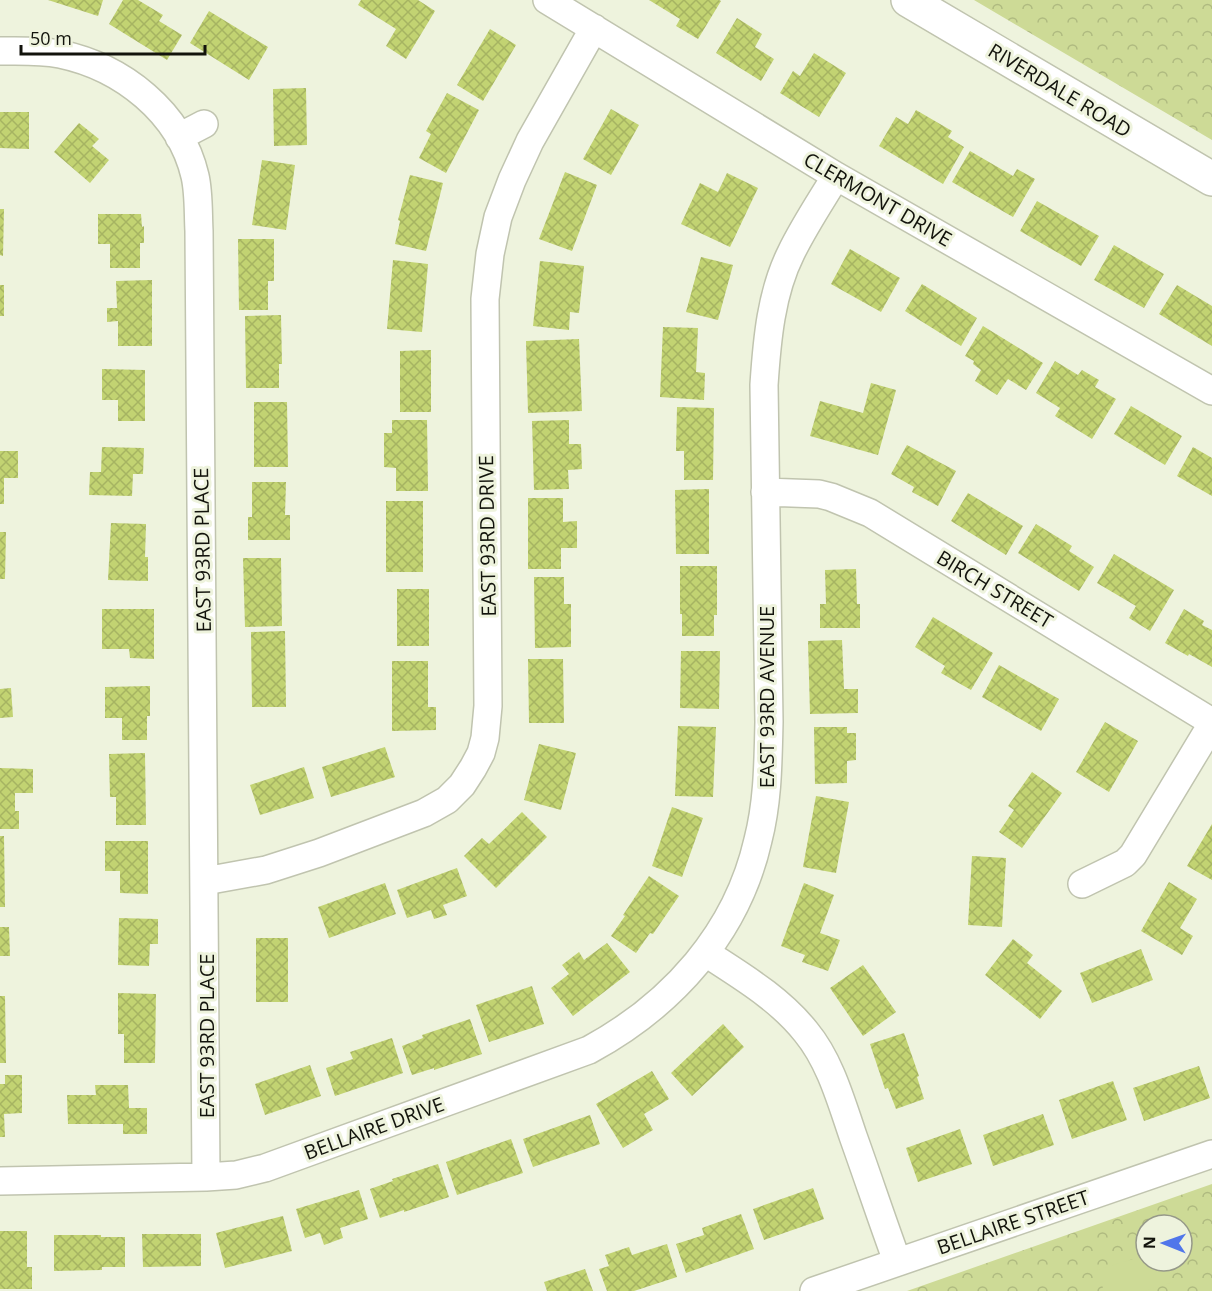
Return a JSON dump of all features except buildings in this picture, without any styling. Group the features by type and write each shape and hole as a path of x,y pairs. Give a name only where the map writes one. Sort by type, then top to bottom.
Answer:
{"street":[{"name":"CLERMONT DRIVE","path":"547,0 836,176 1212,391"},
{"name":"RIVERDALE ROAD","path":"908,0 1212,179"},
{"name":"EAST 93RD DRIVE","path":"205,881 266,870 319,853 424,813 447,800 462,785 481,753 488,706 485,299 490,254 498,217 512,180 530,141 594,28"},
{"name":"EAST 93RD PLACE","path":"0,51 57,53 85,60 116,74 137,89 164,115 190,159 196,179 199,231 206,1177"},
{"path":"179,137 204,124"},
{"name":"EAST 93RD AVENUE","path":"706,953 733,909 752,863 765,806 769,722 764,385 771,317 778,287 791,253 836,176"},
{"name":"BIRCH STREET","path":"765,492 819,494 870,513 1212,723"},
{"path":"1082,884 1125,863 1133,855 1212,723"},
{"path":"706,953 744,977 777,1002 806,1032 820,1053 836,1088 897,1262"},
{"name":"BELLAIRE DRIVE","path":"0,1181 206,1177 236,1175 265,1168 589,1050 645,1015 675,988 706,953"},
{"name":"BELLAIRE STREET","path":"814,1291 1212,1154"}],"green space":[{"path":"974,0 1212,0 1212,140"},
{"path":"1212,1184 1212,1291 907,1291"},
{"path":"1134,1259 1134,1273 1170,1273 1173,1282 1144,1291 1104,1291 1097,1270"}]}
